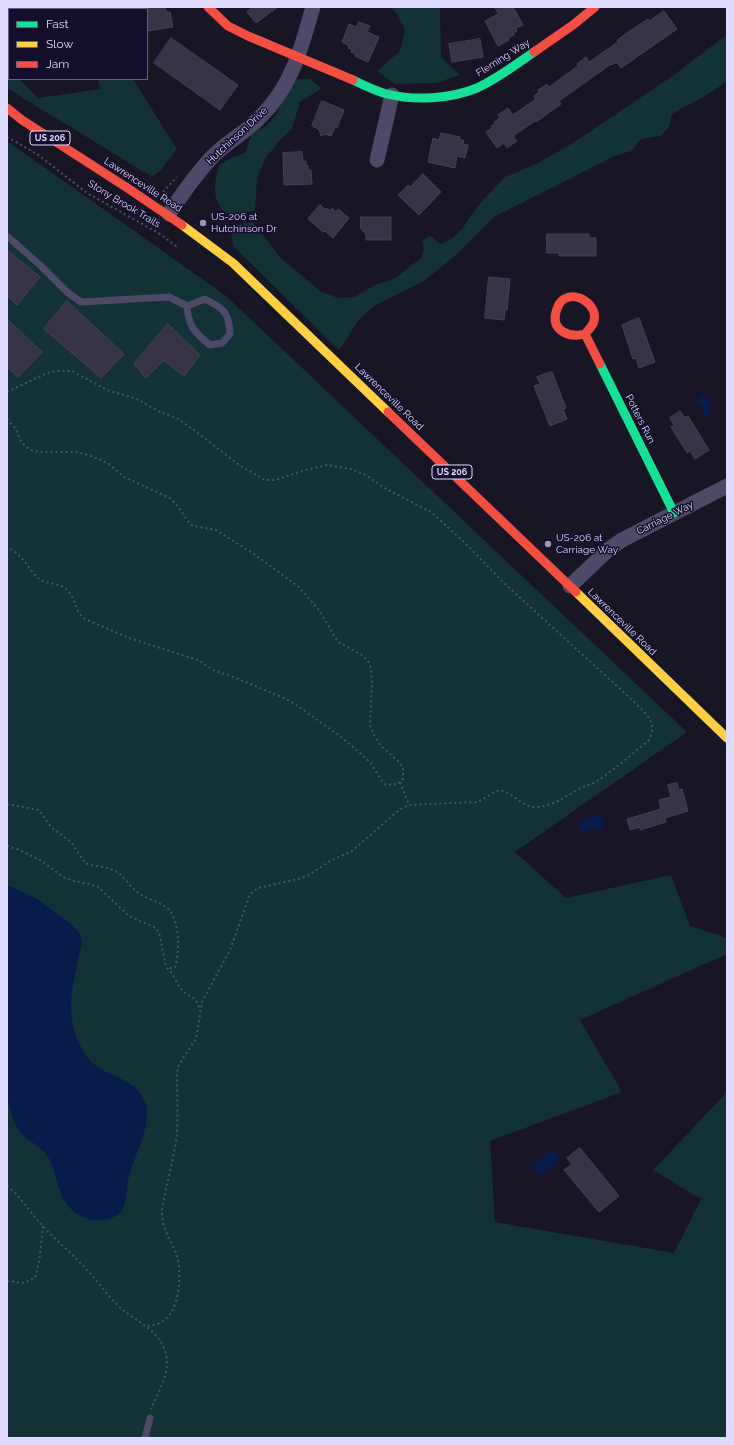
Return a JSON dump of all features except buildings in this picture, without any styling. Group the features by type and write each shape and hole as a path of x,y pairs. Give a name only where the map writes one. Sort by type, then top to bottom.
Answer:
{"main road":[{"name":"Fleming Way","path":"208,7 228,26 248,36 372,88 392,95 410,97 449,95 486,83 577,23 595,7"},
{"name":"Lawrenceville Road","path":"7,108 22,120 169,214 233,263 725,733"},
{"path":"578,297 585,299 590,304 595,316 594,323 585,334 573,337 567,335 557,327 554,315 560,303 565,299 578,297"},
{"name":"Potters Run","path":"585,334 674,513"}],"street":[{"name":"Hutchinson Drive","path":"169,214 189,183 214,155 254,123 269,107 283,88 298,57 313,7"},
{"path":"377,160 392,95"},
{"name":"Carriage Way","path":"570,586 609,549 622,540 727,486"}],"lane":[{"path":"7,236 41,266 68,293 81,302 169,297 187,306 205,299 222,308 230,321 230,334 222,343 210,345 196,334 188,318 187,306"},
{"path":"145,1438 150,1418"}],"path":[{"name":"Stony Brook Trails","path":"7,137 37,154 87,193 160,234 176,246 187,227"},
{"path":"7,392 47,373 56,371 72,371 107,390 137,399 158,411 178,419 239,465 265,480 275,480 318,466 327,465 351,469 364,474 386,489 418,504 436,516 505,584 630,698 647,715 653,728 652,735 648,741 596,782 583,786 552,804 534,807 526,805 508,793 499,790 495,791 484,800 476,802 408,805 399,810 352,851 330,861 309,875 258,888 250,894 238,924 230,950 202,1002 196,1039 183,1058 176,1075 178,1126 162,1212 164,1227 179,1264 178,1291 175,1306 164,1321 156,1325 146,1326"},
{"path":"7,419 16,429 20,440 31,450 39,452 76,452 88,455 109,464 124,477 170,498 190,524 216,530 260,558 299,587 319,610 338,642 362,655 368,661 371,669 372,684 370,725 381,746 400,763 403,768 403,779 398,784 386,785 370,762 353,747 295,704 284,698 236,678 212,670 198,660 129,638 85,619 80,615 71,594 67,589 63,586 39,578 18,554 7,547"},
{"path":"400,782 408,805"},
{"path":"7,804 35,808 39,810 51,827 71,842 85,863 117,872 135,891 143,897 162,905 170,911 175,922 177,946 175,967 168,968"},
{"path":"7,846 40,860 63,877 96,886 129,916 156,928 160,936 165,963 185,993 195,999 198,1003 200,1010"},
{"path":"7,1186 43,1226 86,1268 122,1310 146,1326 159,1338 167,1359 167,1372 151,1408 150,1418"},
{"path":"7,1281 24,1283 35,1278 39,1263 43,1226"}],"green space":[{"path":"87,7 129,7 129,8"},
{"path":"391,7 440,7 441,57 460,75 436,83 395,84 377,71 400,51 405,30 397,14"},
{"path":"727,33 727,81 712,92 672,114 669,127 661,136 641,139 631,151 615,156 494,217 456,255 424,281 374,306 358,321 339,350 233,246 230,225 253,222 281,258 320,291 338,298 354,297 377,284 394,279 421,258 424,250 422,241 430,236 441,244 453,238 463,228 483,200 505,177 534,165 570,145 671,77 724,37"},
{"path":"7,67 8,80 20,80 38,98 100,89 98,80 134,80 177,149 161,170 152,177 7,88"},
{"path":"297,79 310,79 322,88 300,102 292,129 278,142 265,159 257,178 255,210 233,217 224,211 217,202 215,181 219,165 229,159 245,153 252,134 266,126 277,114 284,95"},
{"path":"7,141 225,295 687,732 515,852 566,898 671,875 690,926 727,938 727,954 580,1020 622,1092 490,1141 495,1222 674,1253 701,1199 653,1170 727,1092 727,1438 7,1438"}],"water":[{"path":"703,394 709,399 711,414 705,416 703,406 697,403 698,399"},
{"path":"601,814 605,828 598,830 597,828 582,832 579,821"},
{"path":"7,885 36,898 79,932 82,941 71,1007 75,1033 86,1056 104,1071 133,1086 142,1095 146,1106 147,1117 145,1128 129,1177 125,1204 119,1214 111,1218 93,1220 80,1216 69,1207 62,1195 50,1160 43,1150 26,1138 17,1127 13,1118 7,1097"},
{"path":"553,1149 561,1158 540,1176 532,1166"}],"traffic: fast":[{"path":"353,80 387,94 409,98 444,97 467,92 477,88 506,72 534,52"},
{"path":"600,364 674,513"}],"traffic: slow":[{"path":"182,225 233,263 388,412"},
{"path":"576,592 727,738"}],"traffic: jam":[{"path":"208,7 228,26 248,36 353,80"},
{"path":"534,52 573,25 595,7"},
{"path":"7,108 22,120 182,225"},
{"path":"585,334 567,334 563,332 556,324 556,312 558,306 564,299 569,297 581,298 586,301 593,310 594,321 592,326 585,334 600,364"},
{"path":"388,412 576,592"}],"place":[{"name":"US-206 at Hutchinson Dr","path":"203,223"},
{"name":"US-206 at Carriage Way","path":"548,544"}]}
